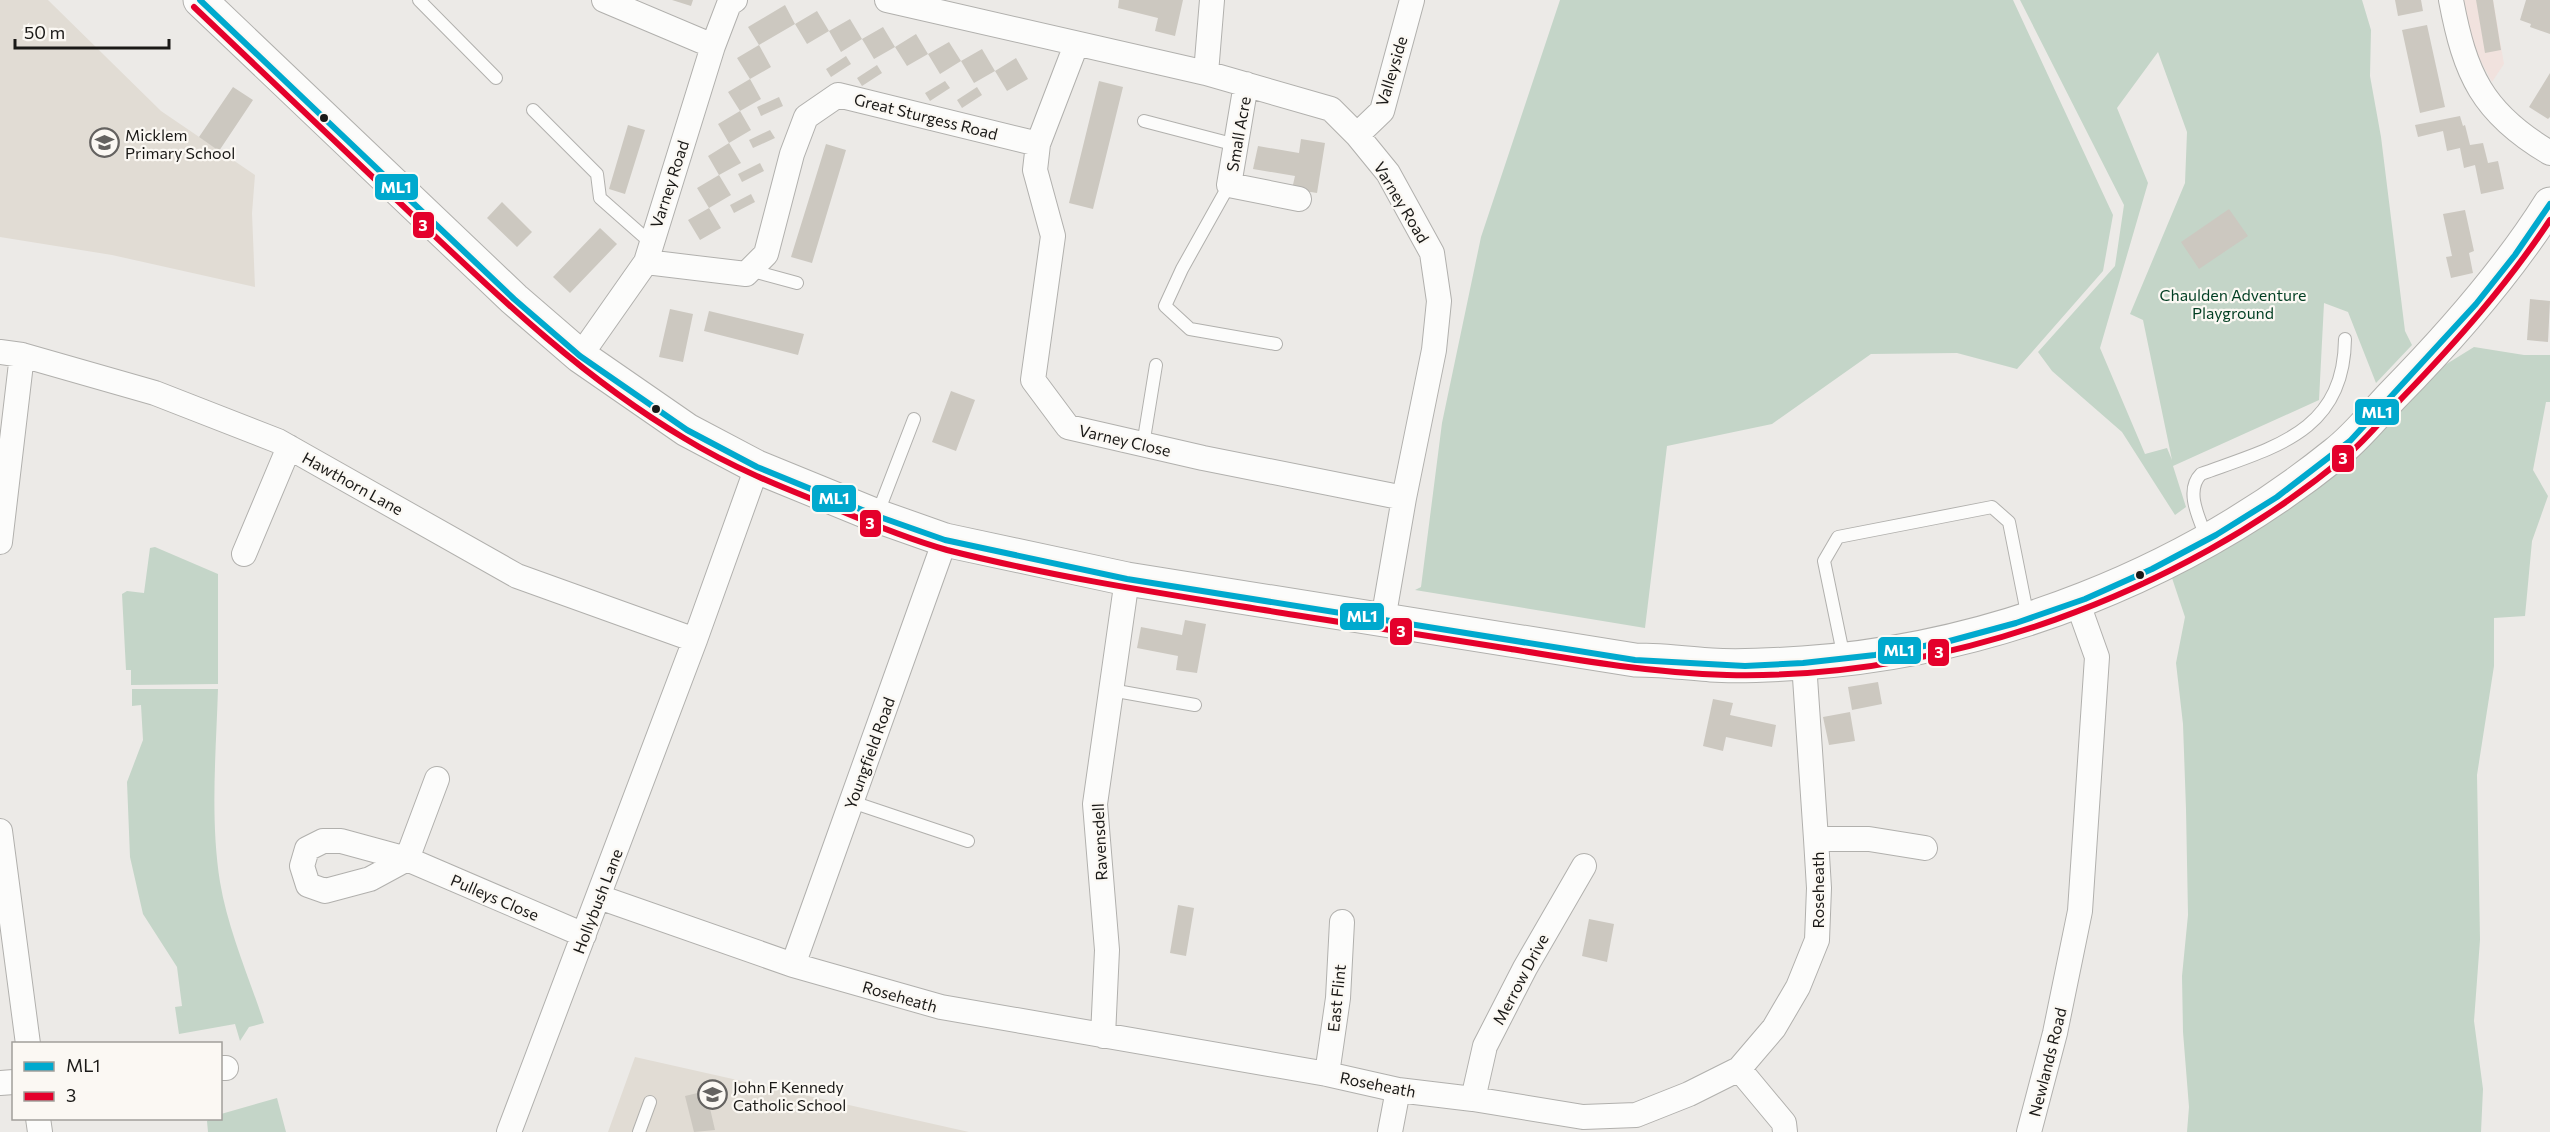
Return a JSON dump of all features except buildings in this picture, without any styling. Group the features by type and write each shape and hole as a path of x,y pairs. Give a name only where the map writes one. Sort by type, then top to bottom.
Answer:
{"street":[{"path":"200,0 514,299 580,356 687,430 757,467 877,516 945,540 1126,579 1635,660 1714,665 1804,663 1940,644 2028,620 2132,579 2207,540 2274,499 2338,453 2444,343 2548,212"},
{"path":"604,0 713,46"},
{"name":"Varney Road","path":"580,356 648,253 713,46 729,4 735,0"},
{"name":"Varney Road","path":"888,0 1246,84 1331,109 1358,135 1388,173 1432,253 1437,292 1434,350 1404,498 1383,620"},
{"path":"1206,73 1212,0"},
{"name":"Valleyside","path":"1358,135 1382,111 1412,0"},
{"path":"2451,0 2464,57 2481,90 2495,110 2515,129 2550,153"},
{"path":"1038,144 1076,45"},
{"name":"Small Acre","path":"1246,84 1229,185 1299,199"},
{"name":"Great Sturgess Road","path":"749,270 766,254 792,154 806,117 838,95 1038,144"},
{"name":"Varney Close","path":"1038,144 1035,170 1053,236 1033,381 1068,427 1143,445 1404,498"},
{"path":"648,253 746,274 749,270"},
{"path":"0,542 11,353"},
{"name":"Hawthorn Lane","path":"11,353 155,393 290,447 517,576 695,640"},
{"path":"244,554 290,447"},
{"name":"Hollybush Lane","path":"509,1132 695,640 757,467"},
{"name":"Youngfield Road","path":"792,965 945,540"},
{"name":"Ravensdell","path":"1103,1035 1107,950 1095,804 1126,579"},
{"name":"Newlands Road","path":"2029,1132 2055,1033 2080,911 2097,657 2077,601"},
{"name":"Roseheath","path":"599,897 792,965 941,1007 1327,1074 1398,1090 1473,1099 1543,1122 1583,1117 1636,1115 1689,1094 1739,1069 1774,1028 1798,987 1817,940 1819,888 1804,663"},
{"name":"Pulleys Close","path":"437,779 406,859 584,935"},
{"path":"0,831 28,1042"},
{"path":"1816,839 1869,838 1925,848"},
{"name":"Merrow Drive","path":"1473,1099 1485,1046 1525,968 1584,866"},
{"name":"East Flint","path":"1327,1074 1338,998 1342,921"},
{"path":"1739,1069 1784,1123 1785,1132"},
{"path":"1390,1132 1398,1090"}],"lane":[{"path":"419,0 496,78"},
{"path":"533,110 597,174 600,198 648,253"},
{"path":"1144,121 1236,146"},
{"path":"1229,185 1182,269 1165,306 1191,329 1276,344"},
{"path":"749,270 797,283"},
{"path":"2207,540 2194,503 2197,478 2201,474 2269,449 2315,421 2327,408 2340,382 2345,339"},
{"path":"1143,445 1156,364"},
{"path":"877,516 914,418"},
{"path":"1844,658 1824,561 1838,537 1992,507 2010,522 2028,620"},
{"path":"1111,690 1195,705"},
{"path":"852,802 968,841"},
{"path":"639,1132 650,1102"}],"shaded area":[{"name":"Micklem Primary School","path":"0,0 48,0 161,111 255,175 252,213 255,287 112,255 0,237"},
{"path":"2464,0 2493,0 2504,64 2492,82 2479,58 2471,35"},
{"name":"John F Kennedy Catholic School","path":"635,1057 969,1132 608,1132"}],"green space":[{"path":"1560,0 2013,0 2113,215 2103,271 2017,369 1957,353 1871,354 1772,424 1667,446 1645,628 1415,590 1421,587 1442,423 1481,237"},
{"name":"Chaulden Adventure Playground","path":"2020,0 2362,0 2371,30 2370,76 2381,137 2405,331 2412,345 2376,383 2348,312 2324,303 2319,400 2173,466 2186,507 2175,515 2122,432 2052,371 2038,352 2115,266 2124,205","holes":["2158,52 2187,132 2185,183 2130,314 2143,320 2172,460 2167,448 2145,454 2100,348 2148,183 2117,108"]},
{"path":"2474,347 2524,355 2550,355 2550,402 2546,402 2533,470 2548,496 2532,541 2525,616 2494,618 2494,666 2477,775 2480,940 2474,1021 2483,1089 2481,1132 2187,1132 2189,1107 2183,1032 2182,976 2188,915 2186,809 2183,724 2176,663 2185,617 2170,572 2432,373"},
{"path":"155,547 218,574 218,684 131,685 131,670 126,670 122,594 127,591 144,593 150,548"},
{"path":"132,689 218,689 214,810 220,882 233,936 264,1023 249,1027 240,1041 235,1024 179,1034 175,1007 182,1006 177,967 143,914 130,857 127,782 143,740 141,705 132,706"},
{"path":"277,1098 286,1132 208,1132 207,1121 222,1120 222,1114"}],"transit line":[{"name":"ML1","path":"200,0 514,299 580,356 687,430 757,467 877,516 945,540 1127,579 1635,660 1745,666 1803,663 1875,655 1946,642 2016,623 2085,599 2152,569 2216,535 2277,497 2350,441 2476,304 2515,255 2550,204"},
{"name":"3","path":"194,7 546,338 613,391 648,415 702,448 756,476 918,541 1033,570 1295,615 1592,662 1673,672 1727,675 1809,673 1892,662 1974,645 2055,620 2134,588 2209,550 2280,506 2360,443 2480,312 2550,220"}],"place":[{"name":"Micklem Primary School","path":"104,143"},
{"name":"John F Kennedy Catholic School","path":"712,1095"}]}
